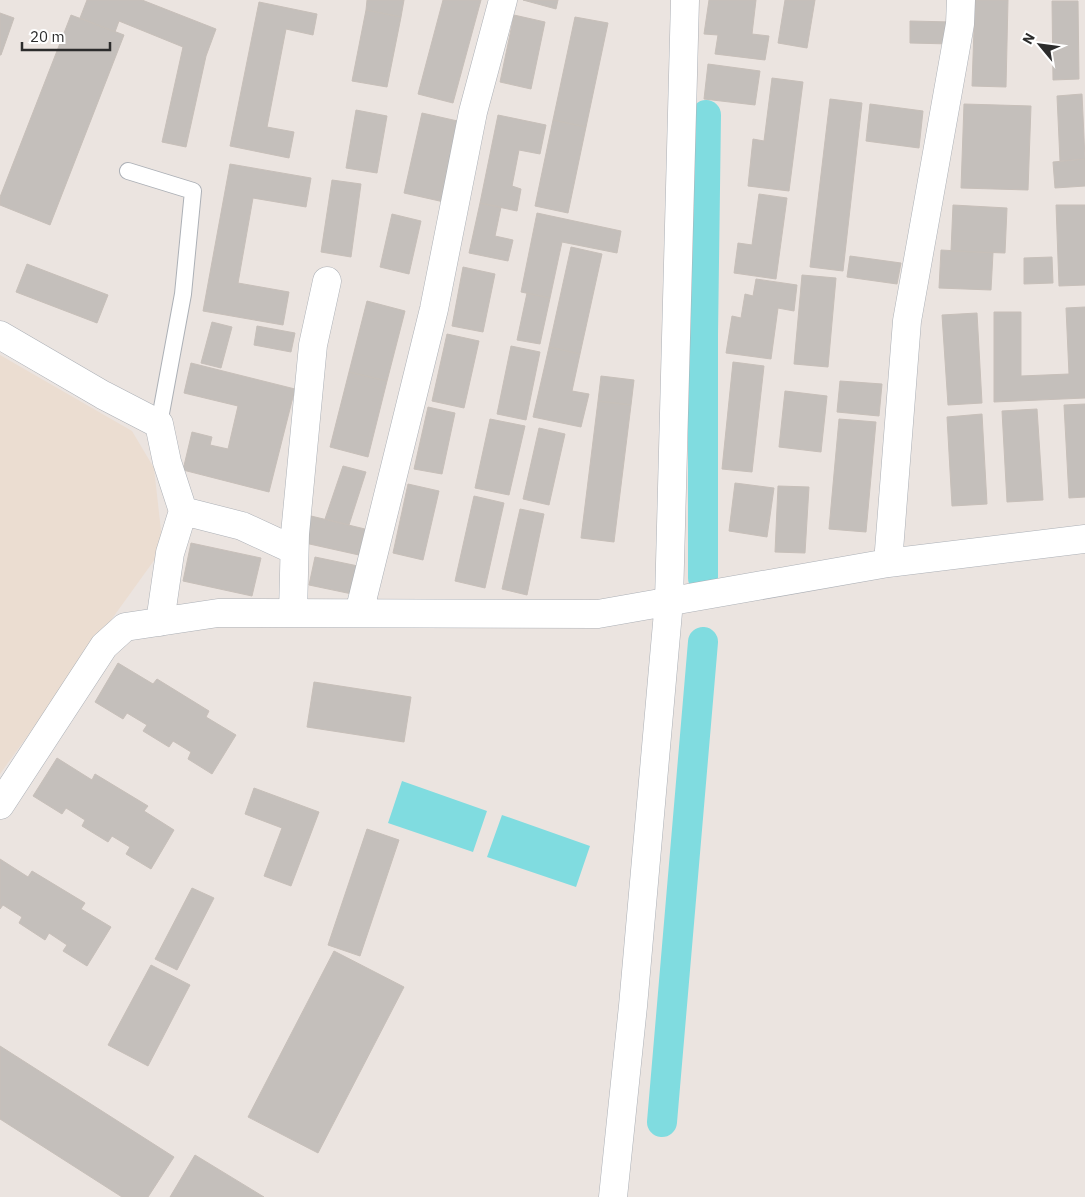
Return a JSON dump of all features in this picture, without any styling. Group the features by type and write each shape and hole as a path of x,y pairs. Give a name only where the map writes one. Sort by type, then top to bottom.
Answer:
{"street":[{"path":"359,613 434,309 473,112 503,0"},
{"path":"613,1197 669,601 685,0"},
{"path":"888,563 907,321 960,24 961,0"},
{"path":"293,613 294,550 312,345 327,280"},
{"path":"0,335 103,395 160,424 167,462 183,511 170,554 160,622"},
{"path":"183,511 242,526 294,550"},
{"path":"0,805 104,646 125,627 218,613 598,614 888,563 1085,539"}],"lane":[{"path":"128,171 193,191 183,294 160,424"}],"shaded area":[{"path":"0,355 132,431 154,468 163,548 0,774"}],"water":[{"path":"402,781 487,811 473,852 388,823"},
{"path":"502,815 590,846 576,887 487,857"}],"building":[{"path":"87,0 142,0 216,29 206,56 186,147 162,142 183,47 119,21 115,32 80,18"},
{"path":"367,0 404,0 401,17 366,10"},
{"path":"443,0 481,0 453,103 418,94"},
{"path":"523,0 558,0 556,9"},
{"path":"709,0 756,0 752,34 769,36 765,60 715,54 718,35 704,34"},
{"path":"785,0 815,0 807,48 778,43"},
{"path":"975,0 1008,0 1006,87 972,86"},
{"path":"1052,1 1078,1 1079,79 1053,80"},
{"path":"259,2 317,14 313,35 286,29 267,127 294,132 289,158 230,146"},
{"path":"366,10 401,17 387,87 352,81"},
{"path":"0,13 14,18 1,55 0,55"},
{"path":"71,15 124,35 50,225 0,205 0,197"},
{"path":"514,15 545,22 531,89 500,82"},
{"path":"575,17 608,23 586,127 553,120"},
{"path":"910,21 952,22 951,44 910,43"},
{"path":"708,64 760,71 755,105 704,99"},
{"path":"772,78 803,82 789,191 748,186 753,139 764,141"},
{"path":"1082,94 1085,159 1060,161 1057,96"},
{"path":"830,99 862,103 843,271 810,267"},
{"path":"870,104 923,111 919,148 866,141"},
{"path":"964,104 1031,106 1028,190 961,188"},
{"path":"356,110 387,116 377,173 346,168"},
{"path":"422,113 462,122 444,202 404,193"},
{"path":"498,115 546,125 540,154 519,150 512,186 521,189 517,211 480,203"},
{"path":"553,120 586,127 568,213 535,206"},
{"path":"1085,159 1085,186 1055,188 1053,162"},
{"path":"230,164 311,178 306,207 253,198 238,283 289,292 283,325 203,311"},
{"path":"332,180 361,184 351,257 321,252"},
{"path":"759,194 787,198 776,279 734,273 738,243 752,245"},
{"path":"480,203 501,207 495,236 513,240 508,261 469,253"},
{"path":"953,205 1007,208 1005,253 951,251"},
{"path":"1056,205 1085,205 1085,285 1059,286"},
{"path":"537,213 621,231 617,253 562,242 550,298 521,292"},
{"path":"392,214 421,221 409,274 380,267"},
{"path":"571,247 602,254 580,354 549,347"},
{"path":"941,250 993,253 991,290 939,288"},
{"path":"850,256 901,263 897,284 847,277"},
{"path":"1052,257 1053,283 1024,284 1024,258"},
{"path":"27,264 108,295 97,323 16,292"},
{"path":"463,267 495,274 483,332 452,326"},
{"path":"802,275 836,278 828,367 794,364"},
{"path":"756,279 797,285 794,311 778,308 771,359 726,353 732,316 741,318 745,294 753,296"},
{"path":"527,293 550,298 540,344 517,340"},
{"path":"367,301 405,311 387,381 349,372"},
{"path":"1085,307 1085,398 994,402 994,312 1021,312 1021,376 1069,374 1066,308"},
{"path":"977,313 982,403 948,405 942,315"},
{"path":"212,322 232,327 221,368 201,363"},
{"path":"257,326 295,333 291,352 254,345"},
{"path":"447,334 479,341 464,408 432,401"},
{"path":"511,346 540,352 526,420 497,414"},
{"path":"549,347 580,354 572,391 589,394 581,427 533,417"},
{"path":"733,362 764,366 752,472 722,469"},
{"path":"191,363 295,389 269,492 183,470 192,432 212,437 210,445 228,449 238,406 184,393"},
{"path":"349,372 387,381 368,457 330,447"},
{"path":"601,376 634,380 631,405 598,401"},
{"path":"840,381 882,384 879,416 837,412"},
{"path":"785,391 827,396 821,452 779,447"},
{"path":"598,401 631,405 614,542 581,538"},
{"path":"1085,404 1085,497 1069,498 1064,405"},
{"path":"428,407 455,413 442,474 414,469"},
{"path":"1037,409 1043,500 1007,502 1002,411"},
{"path":"982,414 987,504 952,506 947,417"},
{"path":"490,419 525,426 509,495 475,488"},
{"path":"839,419 876,422 866,532 829,529"},
{"path":"539,428 565,434 549,505 523,499"},
{"path":"343,466 366,472 349,525 325,519"},
{"path":"735,483 774,488 767,537 729,531"},
{"path":"408,484 439,491 423,560 393,553"},
{"path":"778,486 809,487 805,553 775,552"},
{"path":"474,496 504,503 485,588 455,581"},
{"path":"520,509 544,514 527,595 502,589"},
{"path":"311,516 365,529 359,555 305,543"},
{"path":"191,543 261,558 252,596 183,581"},
{"path":"315,557 358,566 352,594 309,585"},
{"path":"118,663 153,684 157,679 209,711 206,717 236,735 212,774 188,759 191,752 173,741 169,747 143,731 147,725 127,713 123,719 95,702"},
{"path":"314,682 411,697 404,742 307,727"},
{"path":"57,758 92,780 95,774 148,806 144,811 174,830 151,869 126,854 130,847 112,836 108,842 82,826 85,820 66,808 62,814 33,796"},
{"path":"254,788 319,812 291,886 264,876 282,828 245,814"},
{"path":"367,829 399,840 360,956 328,945"},
{"path":"0,859 28,877 32,871 85,903 81,909 111,927 87,966 63,951 67,945 49,933 45,940 19,923 22,917 3,905 0,909"},
{"path":"192,888 214,898 177,970 155,959"},
{"path":"334,951 404,987 318,1153 248,1117"},
{"path":"151,965 190,985 148,1066 108,1045"},
{"path":"0,1046 174,1157 148,1197 122,1197 0,1119"},
{"path":"195,1155 264,1197 170,1197"}],"waterway":[{"path":"703,578 703,335 706,115"},
{"path":"662,1122 703,642"}]}
